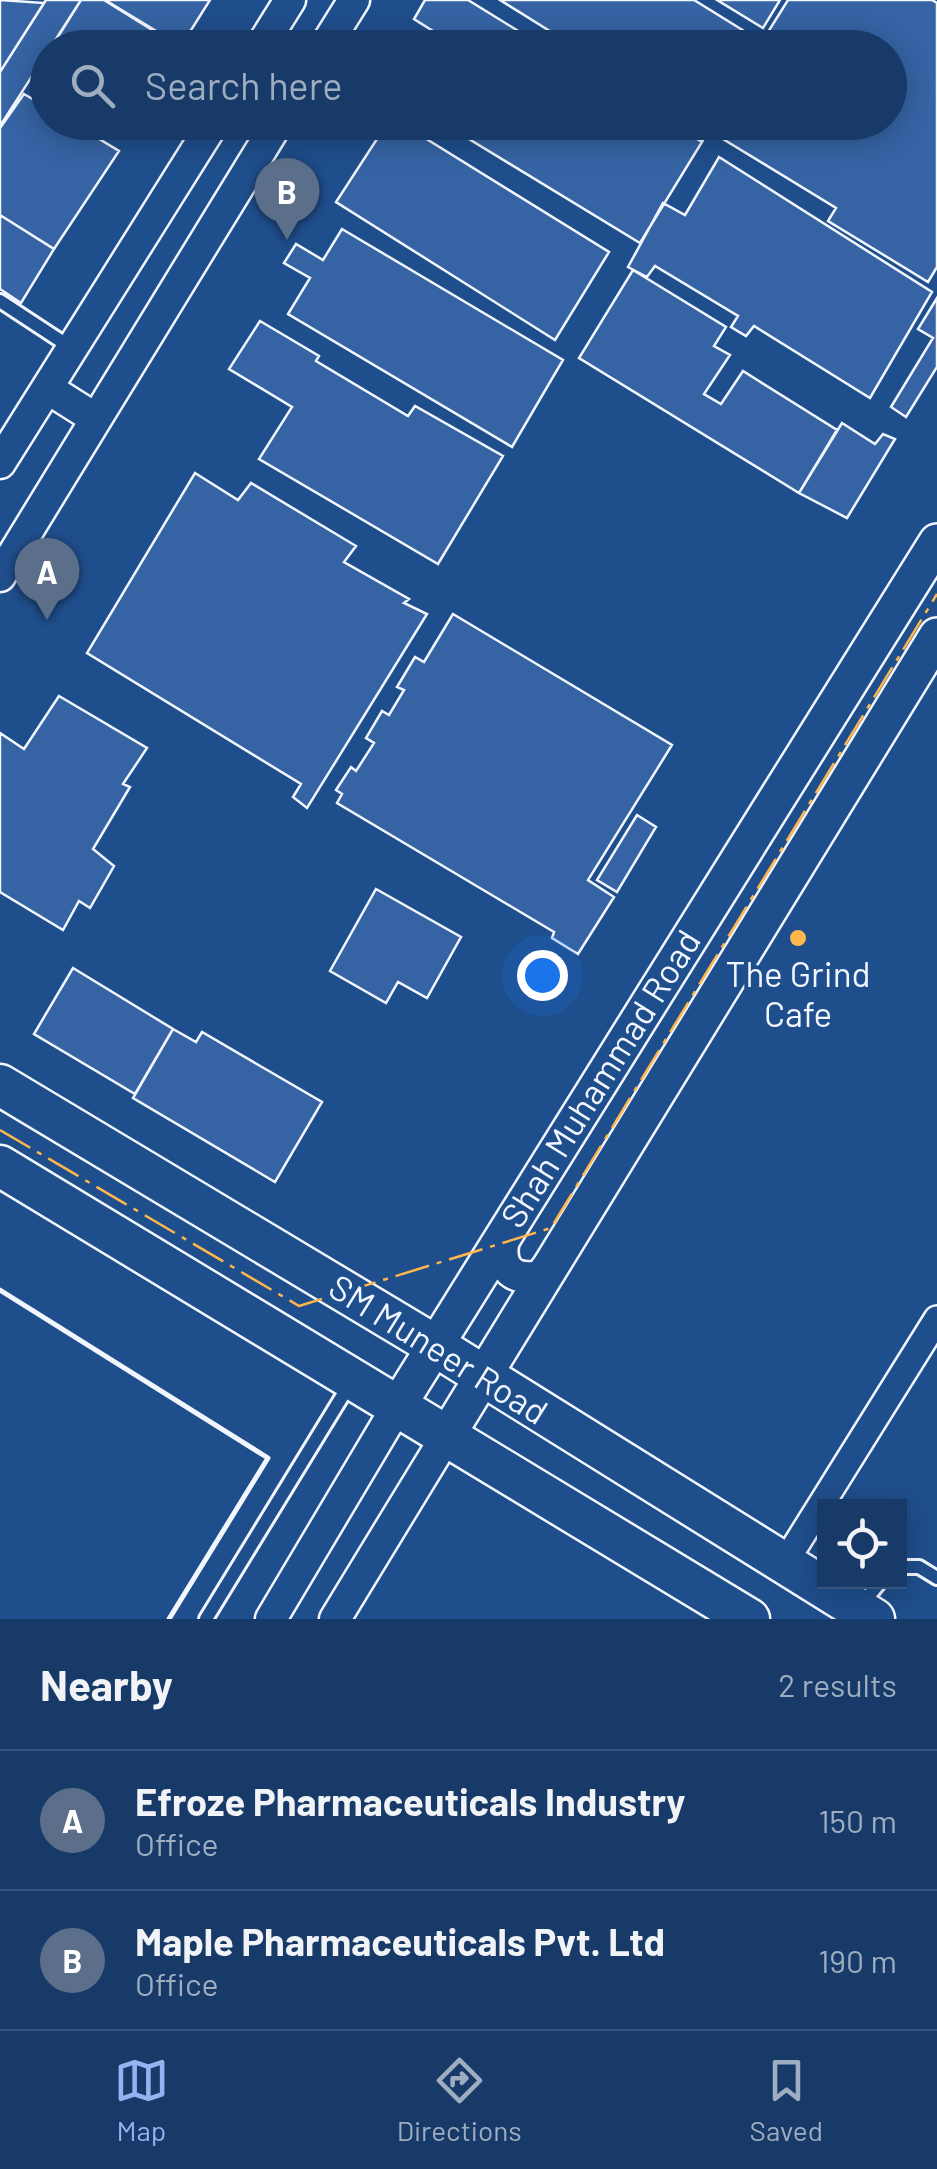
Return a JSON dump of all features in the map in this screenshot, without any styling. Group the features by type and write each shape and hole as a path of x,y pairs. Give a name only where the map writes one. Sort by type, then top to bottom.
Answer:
{"main road":[{"name":"Shah Muhammad Road","path":"398,1407 937,542"},
{"name":"Shah Muhammad Road","path":"446,1437 937,636"},
{"name":"SM Muneer Road","path":"0,1085 434,1345 784,1564 871,1603"},
{"name":"SM Muneer Road","path":"0,1166 750,1619"}],"street":[{"path":"271,30 290,0"},
{"path":"335,30 354,0"},
{"path":"0,464 203,140"},
{"path":"0,576 267,140"},
{"path":"47,388 96,420"},
{"path":"507,1230 500,1248 502,1257 506,1266 522,1277 540,1276 558,1254"},
{"path":"784,1564 937,1319"},
{"name":"Shah Muhammad Road","path":"271,1619 398,1407"},
{"name":"Shah Muhammad Road","path":"335,1619 446,1437"}],"lane":[{"path":"0,301 73,350"},
{"path":"206,1619 352,1380"},
{"path":"907,1567 919,1567 937,1578"}],"building":[{"path":"0,0 44,3 0,72"},
{"path":"46,0 81,0 62,30 30,30 30,79 0,126 0,72"},
{"path":"81,0 104,0 152,30 62,30"},
{"path":"105,0 210,0 191,30 155,30"},
{"path":"425,0 468,0 517,30 431,30 414,19"},
{"path":"500,0 694,0 742,30 548,30"},
{"path":"717,0 780,0 763,28"},
{"path":"788,0 937,3 937,267 928,282 828,221 836,208 725,140 907,140 907,30 769,30"},
{"path":"24,94 30,98 30,140 101,140 119,151 54,249 0,215 0,128"},
{"path":"376,140 428,140 609,252 555,340 336,202"},
{"path":"471,140 702,142 640,243"},
{"path":"719,157 932,292 870,398 754,326 746,336 731,327 738,316 655,266 647,277 628,267 663,203 685,215"},
{"path":"0,215 54,249 21,303 0,289"},
{"path":"342,229 563,360 512,447 288,314 310,278 284,263 296,244 323,260"},
{"path":"633,270 726,327 714,346 730,355 704,394 721,404 743,371 837,430 799,493 579,358"},
{"path":"937,298 937,367 906,417 891,407 933,338 918,329"},
{"path":"260,321 319,356 316,361 408,416 415,406 503,456 438,564 259,459 292,407 229,369"},
{"path":"842,423 875,444 883,434 895,439 847,518 799,493"},
{"path":"195,473 238,500 251,483 356,546 344,562 409,599 404,603 427,614 307,808 293,797 301,784 87,653"},
{"path":"453,614 672,745 588,880 614,897 578,954 552,938 554,932 337,803 342,794 336,790 351,767 356,771 374,743 366,738 382,711 389,715 404,690 397,687 415,657 424,662"},
{"path":"59,696 147,748 123,784 130,787 93,849 114,866 90,908 79,901 63,930 0,892 0,733 24,749"},
{"path":"637,815 656,827 617,892 597,880"},
{"path":"376,889 461,937 427,998 398,982 386,1003 330,971"},
{"path":"73,968 173,1029 135,1094 34,1034"},
{"path":"173,1029 196,1042 202,1032 322,1102 275,1182 133,1098"}],"wall":[{"path":"0,1290 268,1458 169,1619"}],"power":[{"path":"0,1130 299,1306 551,1228 937,594"}],"place":[{"name":"Maple Pharmaceuticals Pvt. Ltd","path":"287,240"},
{"name":"Efroze Pharmaceuticals Industry","path":"47,620"},
{"name":"The Grind Cafe","path":"798,938"}]}
